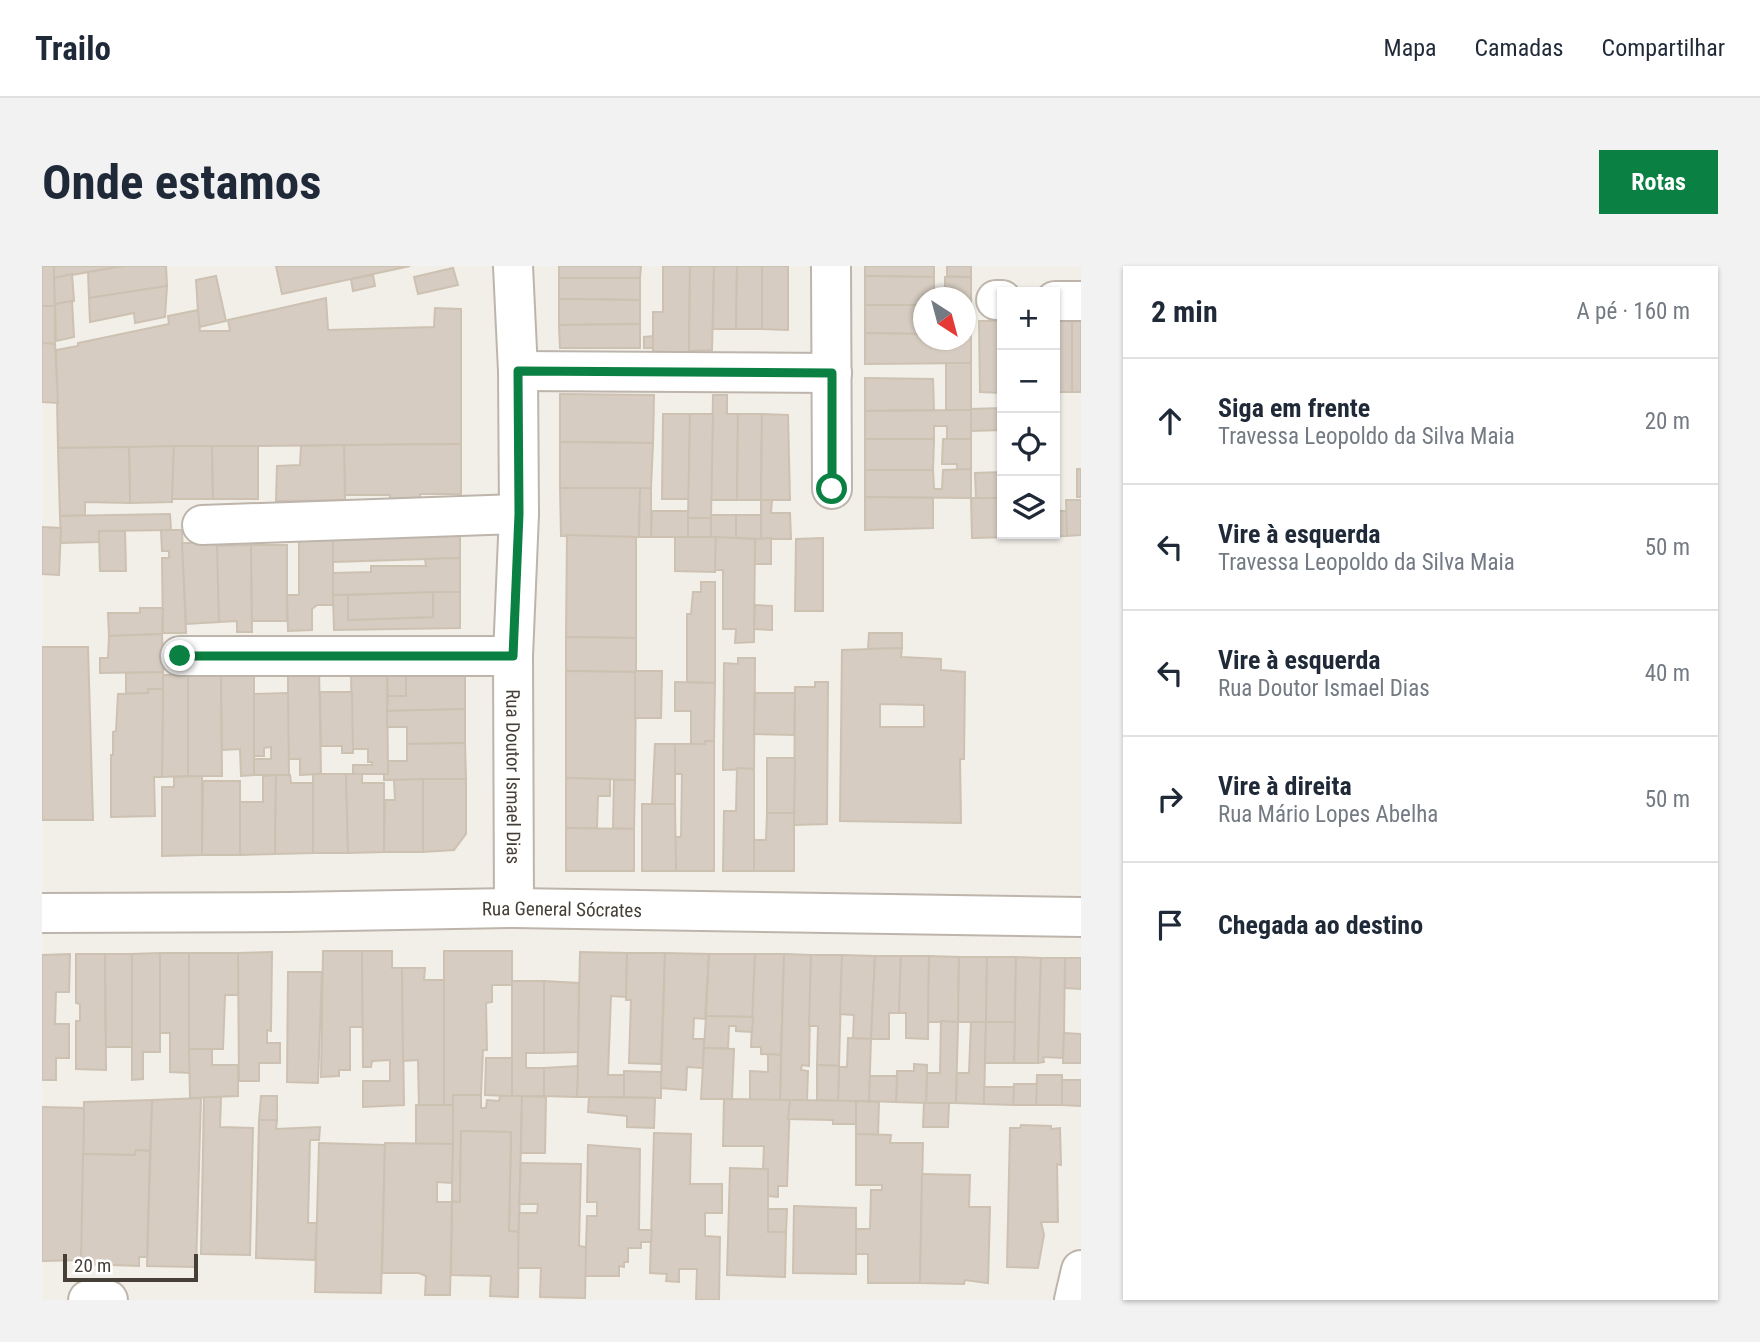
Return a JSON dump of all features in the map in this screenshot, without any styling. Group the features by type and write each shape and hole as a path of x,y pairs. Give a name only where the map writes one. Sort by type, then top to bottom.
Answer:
{"street":[{"name":"Rua Doutor Ismael Dias","path":"513,266 518,371 519,514 513,656 514,908"},
{"path":"831,266 832,489"},
{"path":"1060,301 1081,302"},
{"path":"518,371 832,373"},
{"path":"202,525 519,514"},
{"path":"180,656 513,656"},
{"name":"Rua General Sócrates","path":"42,913 514,908 1081,917"},
{"path":"1074,1300 1081,1270"},
{"path":"88,1300 108,1300"}],"building":[{"path":"42,266 54,266 55,306 42,306"},
{"path":"54,266 124,266 54,278"},
{"path":"124,266 166,266 167,286 89,298 88,272"},
{"path":"276,266 410,266 282,294"},
{"path":"559,266 641,266 640,278 559,278"},
{"path":"663,266 690,266 689,353 653,352 653,312 663,312"},
{"path":"690,266 714,266 712,350 689,351"},
{"path":"714,266 737,266 736,329 713,329"},
{"path":"737,266 762,266 762,329 736,329"},
{"path":"762,266 788,266 788,330 762,329"},
{"path":"865,266 934,266 934,277 865,276"},
{"path":"947,266 971,266 971,277 947,276"},
{"path":"453,268 458,285 418,294 414,277"},
{"path":"72,274 74,301 55,304 54,278"},
{"path":"373,275 375,286 353,291 351,279"},
{"path":"216,276 226,321 199,327 196,280"},
{"path":"865,276 934,277 934,287 913,287 913,305 865,305"},
{"path":"945,277 971,277 971,287 945,287"},
{"path":"559,278 640,278 640,300 559,299"},
{"path":"167,286 165,317 135,323 134,313 90,322 89,298"},
{"path":"326,298 328,330 434,327 435,308 461,309 461,444 58,448 56,350 169,324 168,316 198,310 200,331 230,331 228,320"},
{"path":"559,299 640,300 640,324 559,325"},
{"path":"72,301 74,337 56,341 55,304"},
{"path":"865,305 913,305 913,334 865,333"},
{"path":"42,306 55,306 55,344 42,343"},
{"path":"1060,320 1072,320 1072,392 1060,392"},
{"path":"1072,320 1081,320 1081,392 1072,392"},
{"path":"979,321 997,321 997,393 980,392"},
{"path":"640,324 640,348 560,348 559,325"},
{"path":"865,333 913,334 913,350 971,350 971,363 865,364"},
{"path":"653,336 653,348 644,348 644,337"},
{"path":"42,343 55,344 58,403 42,402"},
{"path":"946,363 971,363 971,410 946,410"},
{"path":"865,378 933,379 934,410 865,411"},
{"path":"560,394 654,395 653,443 560,442"},
{"path":"713,395 727,395 727,414 738,414 737,500 711,500"},
{"path":"997,408 997,430 971,431 971,409"},
{"path":"971,410 971,439 947,439 947,426 934,426 934,439 865,439 865,411"},
{"path":"663,414 690,414 689,499 662,499"},
{"path":"690,414 713,414 711,518 688,518"},
{"path":"738,414 762,414 761,500 737,500"},
{"path":"762,414 788,415 790,500 761,500"},
{"path":"865,439 934,439 933,470 865,470"},
{"path":"943,439 971,439 971,469 957,470 957,464 942,464"},
{"path":"560,442 653,443 651,488 560,488"},
{"path":"461,444 461,494 420,494 420,511 389,511 390,495 345,495 344,445"},
{"path":"344,445 345,500 276,501 277,466 300,465 301,446"},
{"path":"174,446 172,502 130,503 129,447"},
{"path":"174,446 212,446 213,499 172,499"},
{"path":"212,446 258,446 258,499 213,499"},
{"path":"129,447 130,503 85,502 85,515 60,516 58,448"},
{"path":"971,469 971,498 865,497 865,470 933,470 934,489 942,489 943,470"},
{"path":"1077,469 1081,469 1081,497 1077,497"},
{"path":"997,472 997,498 976,498 975,473"},
{"path":"560,488 640,488 639,537 561,536"},
{"path":"640,488 651,488 651,537 639,537"},
{"path":"865,497 933,498 933,528 865,530"},
{"path":"971,498 997,498 997,537 972,538"},
{"path":"761,500 772,500 771,513 790,513 791,539 761,539"},
{"path":"1066,500 1081,500 1081,535 1067,536"},
{"path":"652,511 688,511 688,537 651,537"},
{"path":"1060,511 1067,511 1067,536 1060,536"},
{"path":"170,514 171,530 99,531 99,542 61,543 60,516"},
{"path":"711,515 736,515 736,538 711,538"},
{"path":"736,515 761,515 761,539 736,538"},
{"path":"688,518 711,518 711,538 688,537"},
{"path":"42,527 61,528 59,575 42,574"},
{"path":"460,528 460,558 333,562 332,538"},
{"path":"333,529 333,605 317,605 312,609 312,630 288,631 287,595 299,595 299,530"},
{"path":"161,530 182,530 186,633 163,633 162,558 169,558 169,551 162,551"},
{"path":"99,531 125,531 126,571 100,571"},
{"path":"567,535 636,537 636,638 566,637"},
{"path":"675,537 716,537 715,572 675,571"},
{"path":"716,537 755,539 754,642 735,643 736,629 723,629 723,570 715,570"},
{"path":"771,538 771,564 755,564 755,539"},
{"path":"823,538 823,611 795,611 796,539"},
{"path":"182,543 218,543 219,622 186,624"},
{"path":"251,545 252,632 237,632 237,621 219,622 217,546"},
{"path":"251,545 287,545 287,621 252,621"},
{"path":"460,558 460,592 333,595 333,573 371,572 371,566 426,566 425,559"},
{"path":"701,582 715,582 715,683 687,682 687,614 691,614 693,592 701,592"},
{"path":"433,592 460,592 460,628 334,630 333,595 348,595 348,620 433,617"},
{"path":"433,592 433,617 348,620 348,595"},
{"path":"755,605 772,606 772,630 754,629"},
{"path":"140,608 163,608 162,634 109,636 108,613 140,613"},
{"path":"869,633 902,633 902,648 868,649"},
{"path":"162,634 163,672 100,673 100,658 108,658 109,636"},
{"path":"566,637 636,638 636,672 566,671"},
{"path":"42,647 88,647 93,820 42,820"},
{"path":"902,648 901,657 941,659 941,670 965,672 964,759 960,759 961,823 840,821 842,650","holes":["880,704 924,705 924,727 880,727"]},
{"path":"738,658 755,658 754,769 723,770 724,663 738,664"},
{"path":"319,669 321,774 300,775 300,759 288,759 288,670"},
{"path":"351,670 387,670 388,774 353,774 353,765 372,765 372,762 368,762 368,749 352,749"},
{"path":"566,671 636,672 635,780 566,778"},
{"path":"635,671 662,671 661,718 635,718"},
{"path":"163,672 163,689 126,694 126,673"},
{"path":"387,674 406,674 406,696 388,696"},
{"path":"406,674 465,674 465,709 387,711 388,696 406,696"},
{"path":"163,675 188,675 188,776 162,777"},
{"path":"188,675 221,675 222,776 188,776"},
{"path":"221,675 254,675 254,775 241,776 240,749 222,750"},
{"path":"675,682 715,683 714,741 691,745 691,711 675,711"},
{"path":"815,682 828,682 827,824 794,825 795,687 815,687"},
{"path":"148,689 163,689 162,777 154,777 155,816 111,817 111,755 113,732 116,731 118,694 148,693"},
{"path":"320,692 352,692 353,753 342,753 342,746 321,746"},
{"path":"288,693 289,775 254,775 254,759 271,759 271,747 264,748 264,756 254,756 254,694"},
{"path":"755,693 795,693 794,735 754,734"},
{"path":"465,709 465,743 407,744 407,727 387,727 387,711"},
{"path":"705,741 714,741 714,871 676,871 675,837 681,837 682,774 675,774 675,744 705,744"},
{"path":"465,743 466,779 384,780 384,774 388,774 388,761 407,761 407,744"},
{"path":"655,744 675,744 675,804 652,804"},
{"path":"767,758 795,758 794,813 767,813"},
{"path":"737,768 754,769 754,871 723,871 724,811 736,811"},
{"path":"313,774 346,774 348,853 313,853"},
{"path":"346,774 362,774 362,783 384,783 384,852 348,853"},
{"path":"276,775 275,854 240,855 240,802 263,802 263,776"},
{"path":"276,775 290,775 291,783 313,783 313,853 275,854"},
{"path":"202,776 202,855 162,856 162,787 174,787 174,777"},
{"path":"566,778 610,779 610,796 598,796 597,828 566,828"},
{"path":"423,779 423,852 384,852 385,800 395,800 394,780"},
{"path":"423,779 466,779 466,834 454,850 423,852"},
{"path":"614,780 635,780 634,829 613,828"},
{"path":"203,781 240,781 240,855 202,855"},
{"path":"642,804 675,804 676,871 642,871"},
{"path":"767,813 794,813 794,871 754,871 754,840 766,840"},
{"path":"566,828 634,829 634,871 566,871"},
{"path":"323,951 362,951 363,1027 350,1027 350,1070 339,1070 339,1076 321,1077"},
{"path":"362,951 392,951 392,968 402,968 404,1105 363,1107 363,1081 390,1081 390,1060 372,1061 371,1067 363,1067"},
{"path":"444,951 512,951 512,985 492,985 492,1002 486,1003 487,1050 483,1050 481,1095 453,1095 453,1105 444,1105"},
{"path":"272,952 271,1031 267,1030 267,1043 280,1043 280,1063 259,1063 259,1081 239,1081 238,953"},
{"path":"580,952 627,953 626,997 611,996 608,1075 624,1075 624,1097 577,1097"},
{"path":"160,953 189,953 190,1073 170,1072 170,1033 160,1033"},
{"path":"160,953 160,1052 143,1052 143,1079 132,1080 132,954"},
{"path":"189,953 238,953 238,995 225,995 223,1049 189,1049"},
{"path":"627,953 665,953 661,1064 629,1063 631,1000 626,1000"},
{"path":"665,953 709,954 705,1019 694,1018 693,1039 704,1039 703,1068 687,1067 686,1090 661,1088"},
{"path":"70,954 69,992 56,992 55,1024 69,1024 69,1058 56,1058 56,1080 42,1080 42,955"},
{"path":"76,954 105,954 106,1070 76,1069 76,1021 80,1021 80,1004 76,1003"},
{"path":"105,954 132,954 132,1047 106,1047"},
{"path":"709,954 755,954 753,1017 706,1016"},
{"path":"755,954 784,954 781,1055 761,1054 761,1047 751,1047"},
{"path":"784,954 811,955 809,1066 802,1065 801,1070 808,1071 807,1100 780,1100"},
{"path":"811,955 842,955 839,1066 817,1065 818,1026 809,1026"},
{"path":"842,955 875,956 871,1039 853,1038 854,1015 840,1014"},
{"path":"875,956 901,956 899,1013 889,1013 889,1039 871,1039"},
{"path":"901,956 929,956 928,1039 906,1038 906,1013 899,1013"},
{"path":"929,956 959,957 958,1022 928,1022"},
{"path":"959,957 987,957 986,1022 958,1022"},
{"path":"987,957 1016,957 1015,1022 986,1022"},
{"path":"1016,957 1041,958 1038,1063 1014,1063"},
{"path":"1041,958 1065,958 1064,1033 1063,1058 1043,1057 1044,1062 1038,1063"},
{"path":"1065,958 1081,958 1081,989 1065,988"},
{"path":"402,968 425,968 424,980 444,980 444,1105 419,1106 418,1060 403,1061"},
{"path":"288,972 322,972 318,1083 287,1082"},
{"path":"512,981 544,981 544,1053 526,1053 526,1068 544,1068 544,1096 512,1096"},
{"path":"544,981 579,983 578,1052 544,1053"},
{"path":"706,1016 753,1017 752,1032 736,1031 736,1026 729,1026 728,1048 704,1048"},
{"path":"941,1021 958,1022 956,1103 926,1103 927,1073 940,1073"},
{"path":"971,1022 986,1022 984,1104 956,1103 957,1073 969,1073"},
{"path":"986,1022 1015,1022 1014,1063 985,1063"},
{"path":"1064,1033 1081,1034 1081,1063 1063,1063"},
{"path":"848,1038 871,1039 869,1101 838,1101 839,1067 847,1067"},
{"path":"704,1048 734,1049 732,1099 701,1099"},
{"path":"189,1049 212,1049 212,1065 238,1065 238,1096 190,1098"},
{"path":"768,1054 781,1055 780,1100 750,1100 750,1071 768,1072"},
{"path":"486,1058 512,1058 512,1096 485,1095"},
{"path":"914,1064 927,1065 926,1103 896,1102 897,1071 914,1071"},
{"path":"817,1065 839,1066 838,1101 817,1100"},
{"path":"578,1066 577,1097 544,1096 544,1068"},
{"path":"624,1071 661,1072 661,1098 624,1097"},
{"path":"1037,1075 1062,1075 1062,1105 1036,1105"},
{"path":"870,1076 897,1076 896,1102 869,1101"},
{"path":"1062,1080 1081,1080 1081,1106 1062,1105"},
{"path":"1014,1084 1037,1084 1036,1105 1013,1105"},
{"path":"984,1087 1014,1087 1013,1105 984,1104"},
{"path":"453,1095 481,1095 481,1108 486,1108 487,1100 499,1101 500,1096 522,1096 519,1232 509,1231 511,1132 461,1131 460,1202 452,1201"},
{"path":"261,1096 277,1096 277,1120 259,1120"},
{"path":"522,1096 546,1097 545,1153 521,1153"},
{"path":"204,1097 221,1097 220,1127 253,1128 250,1255 201,1254"},
{"path":"589,1097 655,1098 654,1128 627,1127 627,1116 588,1112"},
{"path":"201,1098 196,1267 147,1266 152,1100"},
{"path":"724,1099 790,1100 787,1186 778,1186 778,1197 768,1196 768,1169 763,1169 764,1146 723,1146"},
{"path":"152,1100 150,1151 136,1150 135,1155 83,1154 84,1102"},
{"path":"790,1100 856,1101 856,1124 833,1124 833,1120 788,1119"},
{"path":"856,1101 879,1102 878,1135 856,1134"},
{"path":"924,1103 949,1103 948,1127 923,1127"},
{"path":"416,1105 453,1105 453,1144 416,1144"},
{"path":"42,1107 84,1108 82,1260 42,1261"},
{"path":"259,1120 277,1120 276,1129 320,1127 319,1140 310,1140 308,1223 317,1223 315,1260 256,1258"},
{"path":"1021,1125 1060,1128 1061,1165 1057,1164 1058,1222 1041,1222 1044,1235 1038,1268 1007,1267 1010,1128 1020,1128"},
{"path":"461,1131 511,1132 509,1231 519,1232 518,1297 490,1296 491,1276 451,1275 452,1202 460,1202"},
{"path":"654,1133 691,1134 690,1184 722,1184 722,1213 705,1213 705,1236 720,1237 719,1300 696,1300 697,1269 679,1269 679,1282 666,1281 667,1274 650,1273"},
{"path":"856,1134 891,1135 890,1143 923,1143 920,1283 868,1283 868,1254 856,1254 856,1229 870,1229 871,1190 882,1190 882,1185 856,1185"},
{"path":"319,1143 385,1145 381,1293 315,1292"},
{"path":"385,1143 453,1144 452,1183 437,1182 437,1202 452,1202 450,1295 425,1295 426,1276 419,1273 382,1273"},
{"path":"588,1145 640,1149 639,1230 652,1230 651,1242 641,1242 641,1248 628,1248 628,1262 624,1262 624,1267 619,1266 619,1276 585,1276 587,1216 597,1216 597,1202 587,1202"},
{"path":"136,1150 150,1151 147,1257 139,1257 139,1266 81,1264 83,1154 135,1155"},
{"path":"521,1163 581,1164 579,1246 586,1247 585,1298 540,1297 541,1268 518,1268 519,1213 537,1213 538,1204 519,1204"},
{"path":"730,1168 768,1169 768,1232 786,1232 785,1277 727,1275"},
{"path":"922,1174 970,1175 969,1207 990,1207 988,1283 965,1280 964,1284 920,1283"},
{"path":"794,1206 856,1208 856,1274 793,1273"},
{"path":"768,1209 787,1209 786,1232 768,1232"}],"route":[{"path":"180,656 513,656 519,514 518,371 832,373 832,489"}]}
